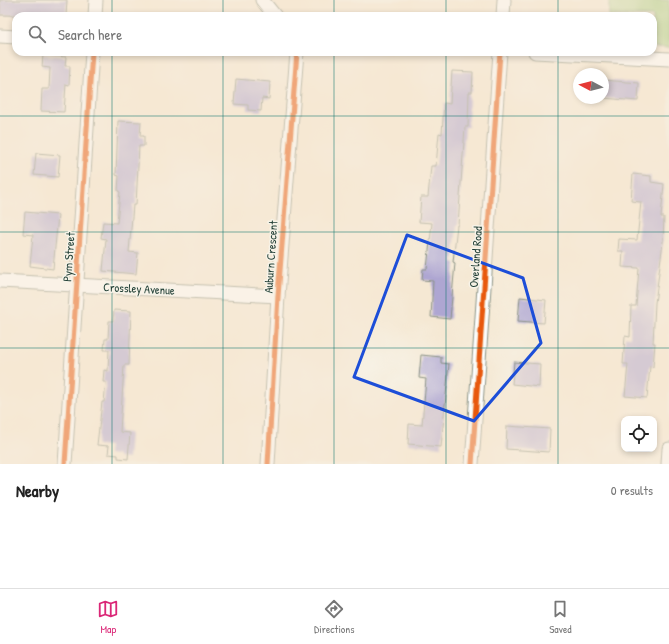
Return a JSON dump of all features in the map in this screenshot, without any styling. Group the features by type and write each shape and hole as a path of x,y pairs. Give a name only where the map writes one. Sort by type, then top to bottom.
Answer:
{"street":[{"path":"95,12 96,0"},
{"path":"262,0 272,12"},
{"path":"503,12 504,0"},
{"path":"0,36 12,37"},
{"name":"Pym Street","path":"65,464 92,56"},
{"name":"Auburn Crescent","path":"268,464 278,296 296,56"},
{"name":"Overland Road","path":"472,464 500,56"},
{"path":"612,56 669,59"},
{"name":"Crossley Avenue","path":"0,281 278,296"},
{"path":"668,464 669,449"}],"highlighted area":[{"path":"407,235 523,278 541,343 474,421 354,377"}],"green space":[{"path":"609,0 669,0 669,48 657,47 657,12 609,12"}],"building":[{"path":"0,0 67,0 66,12 12,12 12,15 0,15"},
{"path":"43,56 66,57 65,66 70,66 69,85 66,84 64,112 41,111 42,89 49,89 50,68 42,67"},
{"path":"452,71 473,72 472,92 469,92 468,127 465,127 458,225 453,262 455,263 450,319 431,317 433,281 422,280 423,269 427,269 432,223 419,222 421,197 428,197 431,166 436,166 439,133 442,134 444,103 450,104"},
{"path":"236,79 270,82 269,99 262,98 261,111 248,110 248,105 234,104"},
{"path":"609,80 639,83 638,101 609,99"},
{"path":"118,121 141,122 140,136 144,136 144,146 139,146 136,205 133,205 129,252 138,253 136,274 103,271 106,239 101,238 103,222 117,223 120,192 118,191 119,176 116,175"},
{"path":"36,153 60,155 58,177 34,175"},
{"path":"633,174 651,176 651,182 664,184 661,217 664,217 663,242 655,303 653,343 655,343 653,367 650,366 647,398 625,396 628,364 623,364 625,336 630,337 631,306 636,306 639,268 622,267 623,251 618,251 619,239 637,240 641,202 631,201"},
{"path":"25,212 58,215 53,269 30,266 33,235 23,234"},
{"path":"520,297 546,300 544,323 518,321"},
{"path":"114,310 131,311 129,365 124,365 120,432 130,433 128,459 118,458 118,455 108,454 109,446 97,445 106,382 103,382 104,370 108,371 109,350 104,350 105,339 108,339 109,321 113,321"},
{"path":"421,355 441,357 441,363 449,364 441,447 408,444 409,424 422,425 426,379 419,378"},
{"path":"514,362 540,364 539,387 512,384"},
{"path":"507,426 550,429 549,452 506,449"}],"cycle path":[{"path":"65,464 92,56"},
{"path":"268,464 278,296 297,56"},
{"path":"472,464 500,56"}]}
